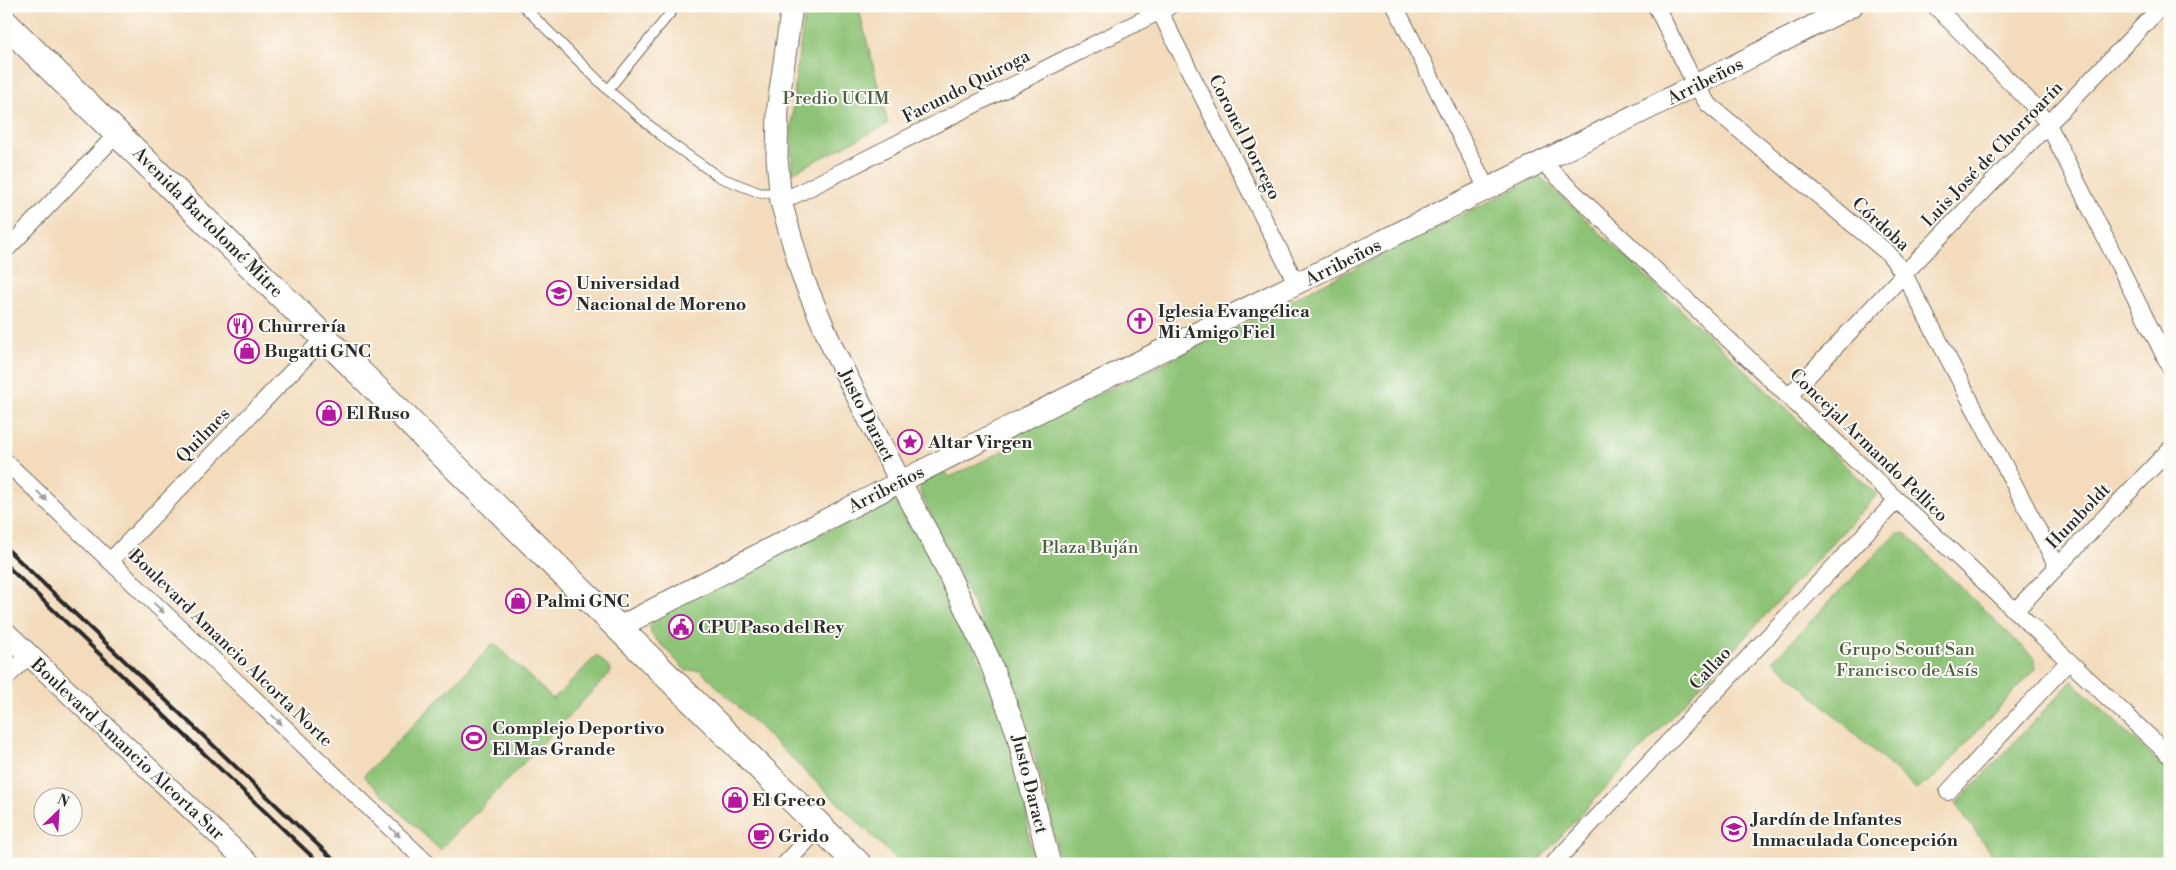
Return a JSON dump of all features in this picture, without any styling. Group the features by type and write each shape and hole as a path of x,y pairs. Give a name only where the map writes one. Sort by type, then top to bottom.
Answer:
{"main road":[{"name":"Avenida Bartolomé Mitre","path":"6,24 858,864"}],"street":[{"name":"Justo Daract","path":"792,6 778,106 777,158 781,198 803,278 834,351 965,607 1005,698 1019,740 1050,864"},
{"path":"1395,6 1487,189"},
{"name":"Córdoba","path":"1656,6 1696,86 1708,104 1889,254 1904,274 2057,566"},
{"name":"Arribeños","path":"620,628 900,481 1696,86 1852,6"},
{"path":"1935,6 2037,109 2048,124 2170,367"},
{"name":"Luis José de Chorroarín","path":"1790,396 1904,274 2162,6"},
{"name":"Facundo Quiroga","path":"781,198 1162,8"},
{"name":"Coronel Dorrego","path":"1162,8 1297,285"},
{"path":"6,250 118,133"},
{"name":"Concejal Armando Pellico","path":"1542,162 1790,396 1897,500 2170,756"},
{"name":"Quilmes","path":"110,561 325,337"},
{"name":"Humboldt","path":"2015,611 2170,449"},
{"name":"Boulevard Amancio Alcorta Norte","path":"6,462 428,864"},
{"name":"Callao","path":"1553,864 1897,500"},
{"name":"Boulevard Amancio Alcorta Sur","path":"6,633 249,864"},
{"path":"6,678 29,654"},
{"path":"1948,792 2069,661"},
{"path":"785,864 820,827"}],"lane":[{"path":"523,6 608,90 670,142 719,177 760,193 781,198"},
{"path":"608,90 676,6"}],"green space":[{"name":"Predio UCIM","path":"806,6 858,6 888,124 792,173 793,110"},
{"name":"Plaza Buján","path":"1540,176 1877,495 1535,864 1060,864 1043,786 1015,702 985,631 920,492 921,483 942,470 950,477 1009,448 1007,438 1203,344"},
{"path":"898,495 955,603 999,705 1025,794 1029,839 1035,864 901,864 700,670 686,671 651,634 650,625 655,618"},
{"name":"Grupo Scout San Francisco de Asís","path":"1896,533 1906,534 2035,659 2035,669 1935,777 1916,789 1773,660"},
{"name":"Complejo Deportivo El Mas Grande","path":"494,643 553,699 597,655 612,671 440,850 363,776"},
{"path":"2072,681 2170,773 2170,864 1998,864 1956,804"}],"railway":[{"path":"6,548 338,864"},
{"path":"6,565 320,864"}],"place":[{"name":"Universidad Nacional de Moreno","path":"559,293"},
{"name":"Iglesia Evangélica Mi Amigo Fiel","path":"1140,321"},
{"name":"Churrería","path":"240,326"},
{"name":"Bugatti GNC","path":"247,351"},
{"name":"El Ruso","path":"329,413"},
{"name":"Altar Virgen","path":"910,442"},
{"name":"Palmi GNC","path":"518,601"},
{"name":"CPU Paso del Rey","path":"681,627"},
{"name":"Complejo Deportivo El Mas Grande","path":"474,738"},
{"name":"El Greco","path":"735,800"},
{"name":"Jardín de Infantes Inmaculada Concepción","path":"1734,829"},
{"name":"Grido","path":"761,836"}]}
